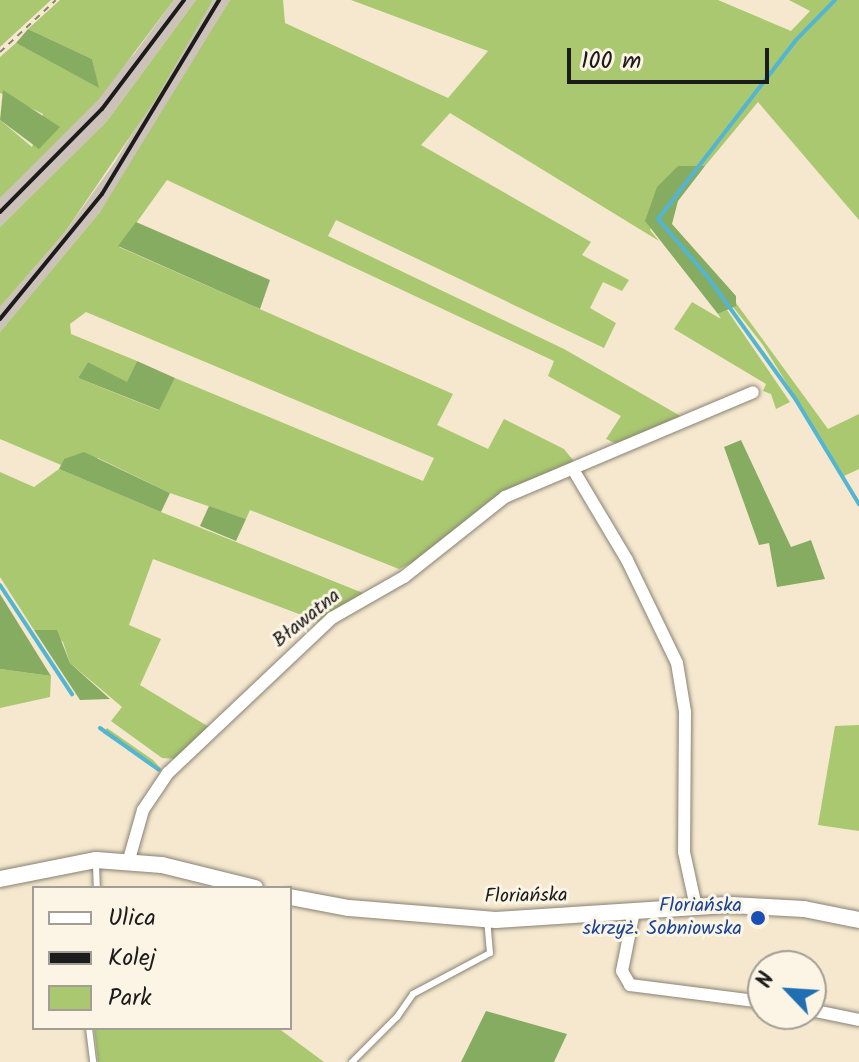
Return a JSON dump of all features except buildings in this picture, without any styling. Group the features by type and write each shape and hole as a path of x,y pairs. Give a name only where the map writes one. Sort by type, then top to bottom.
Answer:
{"street":[{"name":"Bławatna","path":"128,863 143,810 168,773 313,636 404,577 505,497 574,471 753,392"},
{"path":"574,471 627,560 677,663 685,712 684,852 696,907"},
{"path":"0,879 96,860 128,863 245,886"},
{"name":"Floriańska","path":"292,897 349,908 487,920 696,907 781,907 859,920"},
{"path":"634,911 622,971 630,985 747,1000"},
{"path":"827,1013 859,1020"}],"lane":[{"path":"96,860 97,886"},
{"path":"352,1062 397,1017 413,994 490,953 487,920"},
{"path":"89,1030 93,1062"}],"path":[{"path":"0,52 56,0"}],"shaded area":[{"path":"174,0 196,0 107,121 0,227 0,198 135,53"},
{"path":"213,0 230,0 152,132 100,212 0,332 0,307 65,232 115,162"}],"green space":[{"path":"0,0 51,0 0,47"},
{"path":"60,0 174,0 99,99 0,198 0,120 32,147 43,114 0,93 0,57 16,43 98,87 92,59 28,29"},
{"path":"196,0 213,0 157,97 65,232 0,307 0,227 107,121"},
{"path":"230,0 283,0 285,23 448,98 488,51 351,0 718,0 791,31 810,11 789,0 859,0 859,220 758,102 705,166 678,166 650,230 659,241 450,113 421,145 591,242 582,255 629,280 622,291 603,282 590,308 616,323 604,348 336,220 328,236 564,349 684,418 619,445 606,439 621,416 548,376 554,361 167,180 119,247 453,394 437,425 488,449 504,419 564,449 577,465 489,501 422,558 399,569 250,510 246,519 170,493 98,458 64,459 61,465 0,439 0,332 100,212","holes":["86,312 434,458 423,481 175,378 158,410 78,378 88,362 127,383 137,361 71,334 70,324"]},
{"path":"28,29 92,59 99,88 16,43"},
{"path":"3,90 60,127 39,149 0,120"},
{"path":"678,166 705,166 678,201 672,224 736,296 736,306 718,314 645,221 657,187"},
{"path":"136,222 270,280 260,309 118,246"},
{"path":"692,302 721,319 718,314 727,310 790,402 776,409 771,394 763,391 766,384 674,329"},
{"path":"736,303 828,429 859,414 859,469 844,476 763,345 733,307"},
{"path":"137,361 175,378 159,410 78,378 88,362 127,382"},
{"path":"741,440 791,547 811,540 825,579 777,587 769,543 759,545 724,447"},
{"path":"84,452 170,493 161,512 59,469 64,459"},
{"path":"59,469 363,593 320,622 153,559 129,625 161,639 140,685 209,727 176,759 162,758 111,721 122,707 70,663 63,642 49,630 34,630 0,577 0,472 34,487"},
{"path":"209,506 246,519 236,541 200,526"},
{"path":"0,594 51,676 0,669"},
{"path":"34,630 57,630 70,663 110,699 80,700"},
{"path":"0,669 51,676 50,697 0,708"},
{"path":"859,725 859,831 818,825 835,726"},
{"path":"107,728 153,760 164,772 103,733"},
{"path":"486,1011 567,1034 554,1062 461,1062"},
{"path":"94,1030 281,1030 324,1062 98,1062"}],"waterway":[{"path":"835,0 796,40 658,219 707,276 796,400 859,504"},
{"path":"0,585 72,694"},
{"path":"100,728 159,770"}],"railway":[{"path":"0,212 102,109 184,0"},
{"path":"0,319 102,194 219,0"}],"place":[{"name":"Floriańska skrzyż. Sobniowska","path":"758,918"}]}
